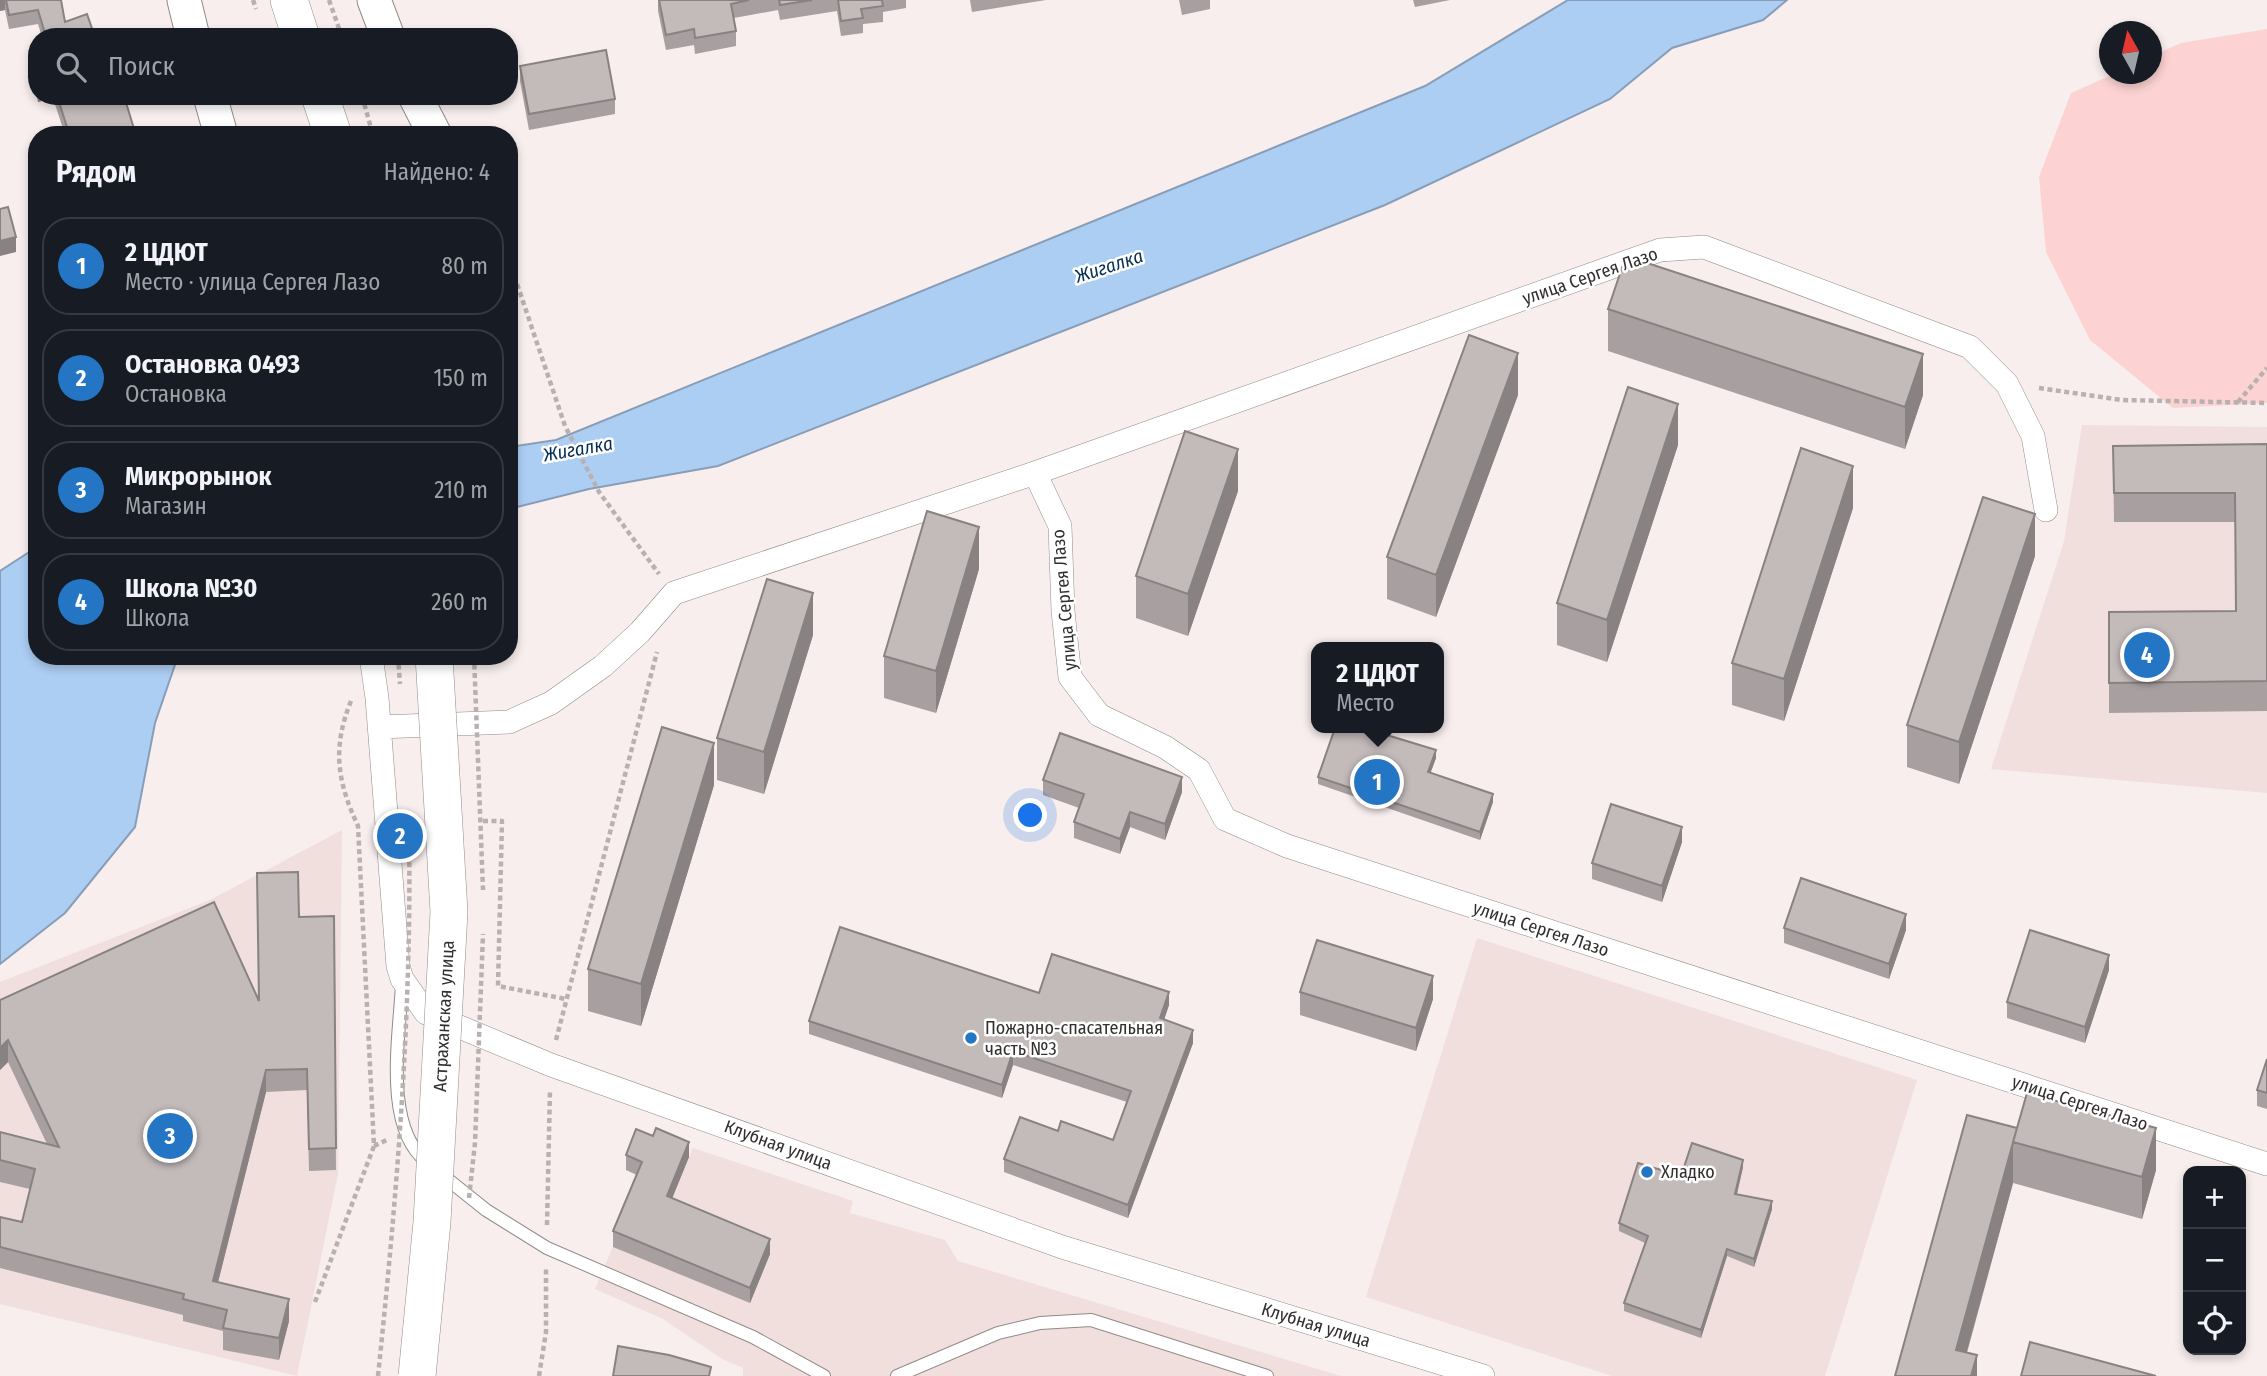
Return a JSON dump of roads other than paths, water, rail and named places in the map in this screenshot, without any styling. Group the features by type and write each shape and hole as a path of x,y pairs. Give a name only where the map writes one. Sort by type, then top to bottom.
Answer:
{"main road":[{"path":"289,0 298,28"},
{"path":"323,105 330,126"},
{"name":"Астраханская улица","path":"417,1376 432,1222 449,912 435,665"}],"street":[{"path":"184,0 191,28"},
{"path":"374,0 385,28"},
{"path":"213,105 218,126"},
{"path":"420,105 430,126"},
{"name":"улица Сергея Лазо","path":"380,727 509,722 551,703 603,666 640,632 674,593 1035,473 1660,250 1704,247 1970,347 2007,384 2033,436 2046,510"},
{"name":"улица Сергея Лазо","path":"1035,473 1060,526 1063,611 1070,677 1099,715 1165,747 1199,770 1225,819 1287,846 2267,1164"},
{"name":"Клубная улица","path":"372,665 380,727 398,966 402,979 426,1013 551,1065 1062,1247 1483,1376"}],"lane":[{"path":"402,979 398,1105 404,1131 421,1158 486,1210 547,1248 753,1337 824,1376"},
{"path":"897,1376 998,1333 1040,1323 1091,1321 1267,1376"}],"water":[{"name":"Жигалка","path":"1568,0 1787,0 1763,20 1672,48 1610,99 1385,205 718,466 589,489 518,507 518,446 556,440 1425,86"},
{"path":"28,553 28,665 175,665 155,723 135,827 65,913 0,964 0,571"}],"place":[{"name":"Школа №30","path":"2147,655"},
{"name":"2 ЦДЮТ","path":"1377,782"},
{"name":"Остановка 0493","path":"400,836"},
{"name":"Пожарно-спасательная часть №3","path":"971,1038"},
{"name":"Микрорынок","path":"170,1136"},
{"name":"Хладко","path":"1647,1172"}]}
